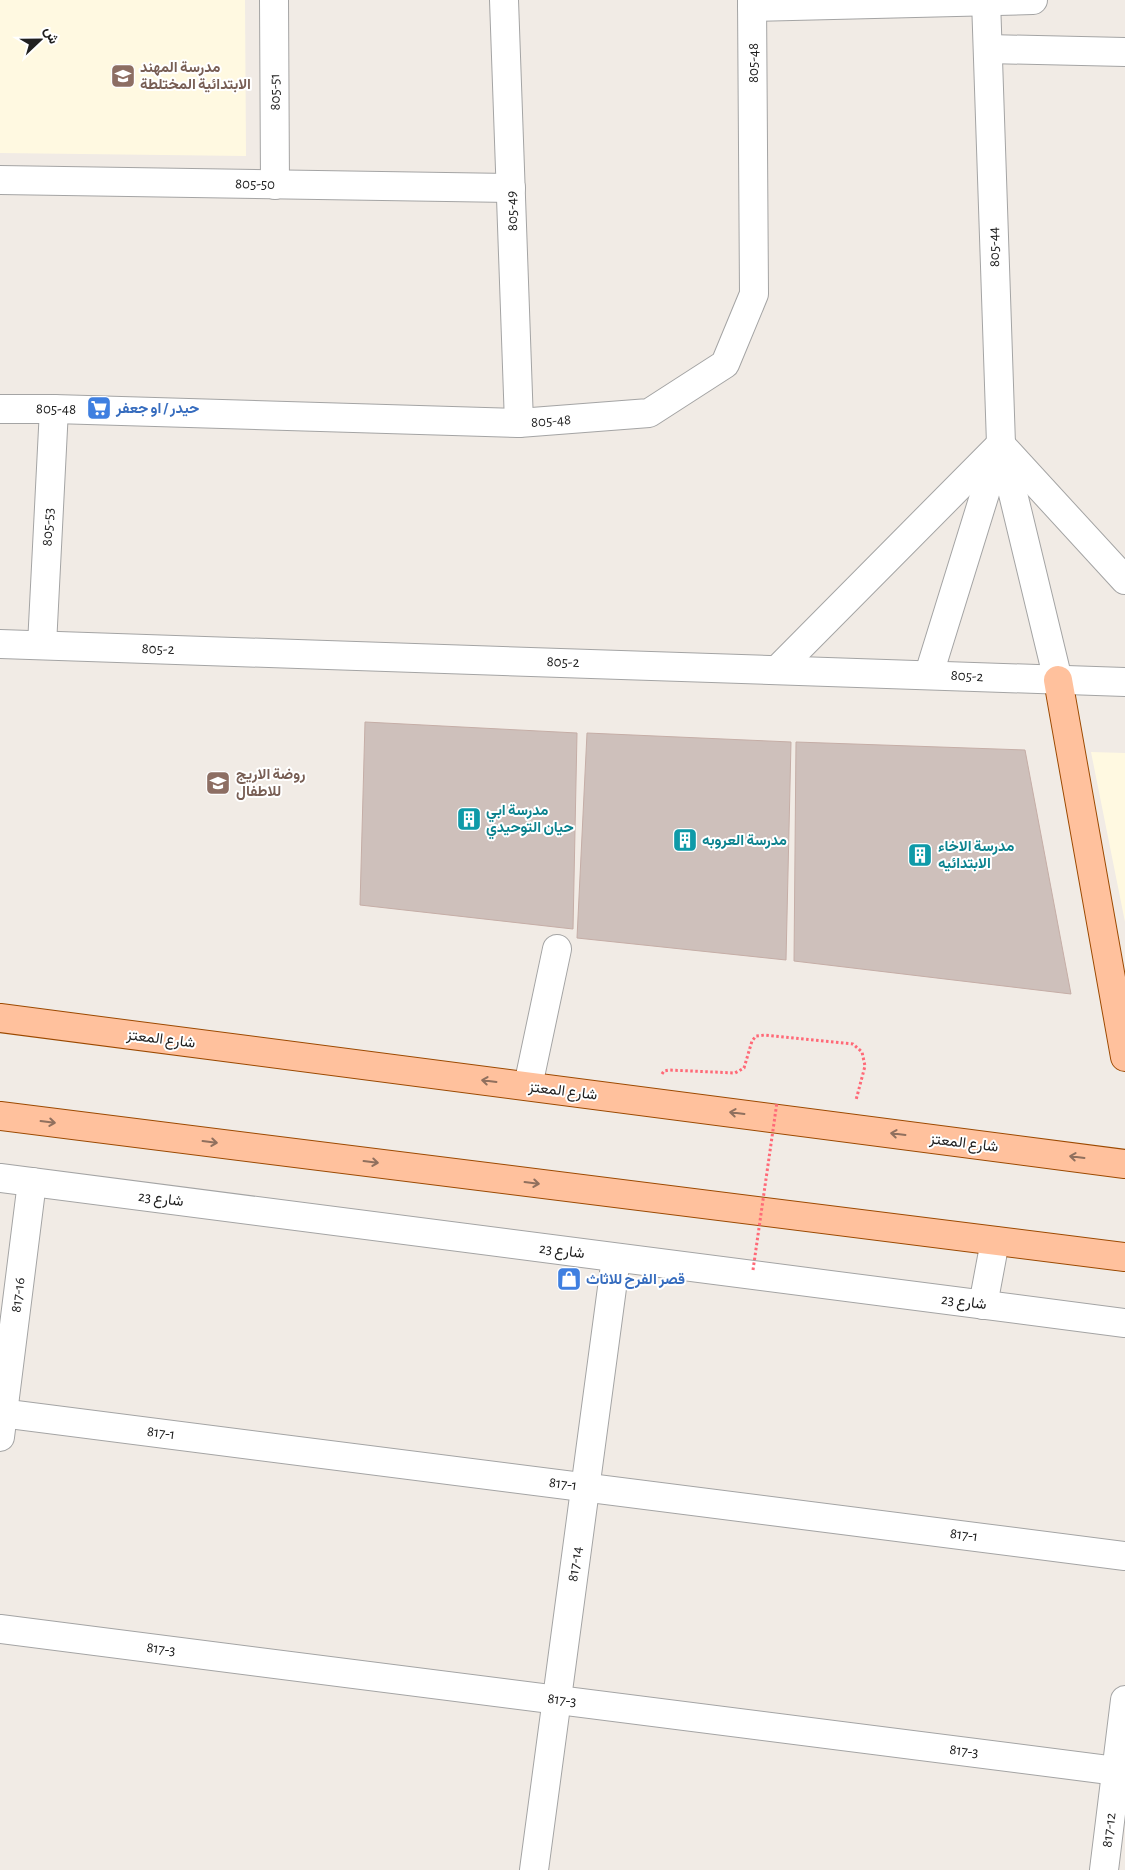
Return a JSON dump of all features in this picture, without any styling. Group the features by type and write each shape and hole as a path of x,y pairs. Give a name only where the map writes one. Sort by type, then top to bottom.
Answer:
{"main road":[{"path":"1058,680 1125,1057"},
{"name":"شارع المعتز","path":"0,1018 1125,1164"},
{"path":"0,1116 1125,1257"}],"street":[{"name":"805-51","path":"274,0 276,185"},
{"name":"805-49","path":"504,0 519,423"},
{"path":"752,3 1033,0"},
{"name":"805-44","path":"986,1 1000,444"},
{"name":"805-48","path":"0,409 519,423 649,413 725,364 754,294 752,3"},
{"path":"988,49 1125,52"},
{"name":"805-50","path":"0,180 511,188"},
{"name":"805-53","path":"42,645 54,409"},
{"path":"1000,444 1125,580"},
{"path":"778,669 1000,444"},
{"path":"929,674 1000,444"},
{"path":"1000,444 1058,680"},
{"name":"805-2","path":"0,644 1125,682"},
{"path":"528,1086 557,948"},
{"name":"شارع 23","path":"0,1178 1125,1323"},
{"name":"817-16","path":"1,1421 32,1182"},
{"path":"983,1305 995,1241"},
{"name":"817-14","path":"534,1870 616,1258"},
{"name":"817-1","path":"1,1421 585,1487 1125,1556"},
{"name":"817-3","path":"0,1629 1120,1771"},
{"name":"817-12","path":"1104,1870 1120,1771 1125,1700"}],"path":[{"path":"752,1041 756,1036 765,1035 853,1044 862,1052 864,1066 848,1128"},
{"path":"753,1270 777,1102"}],"shaded area":[{"name":"مدرسة المهند الابتدائية المختلطة","path":"0,0 245,0 246,156 0,153"},
{"path":"1091,752 1125,753 1125,922"}],"building":[{"name":"مدرسة ابي حيان التوحيدي","path":"365,722 577,733 573,929 360,905"},
{"name":"مدرسة العروبه","path":"587,733 791,742 786,960 577,938"},
{"name":"مدرسة الاخاء الابتدائيه","path":"796,742 1025,750 1071,994 794,961"}],"place":[{"name":"مدرسة المهند الابتدائية المختلطة","path":"123,76"},
{"name":"حيدر / او جعفر","path":"99,408"},
{"name":"روضة الاريج للاطفال","path":"218,783"},
{"name":"مدرسة ابي حيان التوحيدي","path":"469,819"},
{"name":"مدرسة العروبه","path":"685,840"},
{"name":"مدرسة الاخاء الابتدائيه","path":"920,855"},
{"name":"قصر الفرح للاثاث","path":"569,1279"}]}
